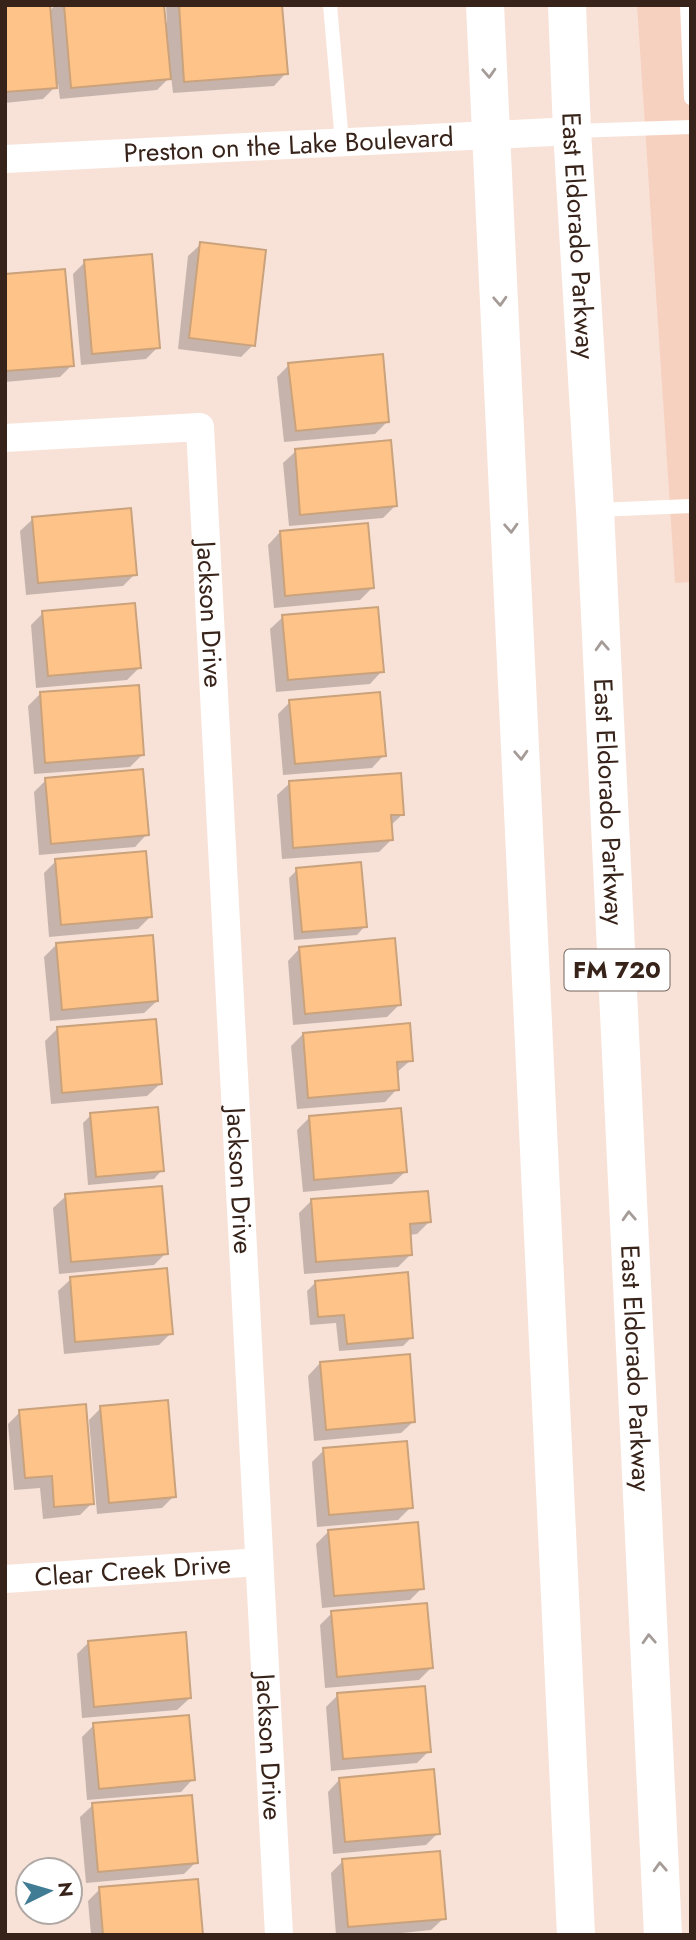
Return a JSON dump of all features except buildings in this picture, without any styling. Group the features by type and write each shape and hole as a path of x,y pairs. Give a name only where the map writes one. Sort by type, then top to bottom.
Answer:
{"main road":[{"name":"FM 720","path":"485,5 576,1935"},
{"name":"East Eldorado Parkway","path":"567,5 595,510 663,1935"}],"street":[{"name":"Preston on the Lake Boulevard","path":"5,159 572,131"},
{"name":"Jackson Drive","path":"5,438 201,427 279,1935"},
{"name":"Clear Creek Drive","path":"5,1579 260,1562"}],"lane":[{"path":"330,5 341,142"},
{"path":"687,5 691,98"},
{"path":"572,131 691,127"},
{"path":"595,510 691,506"}],"shaded area":[{"path":"637,5 691,5 691,582 675,583"}]}
